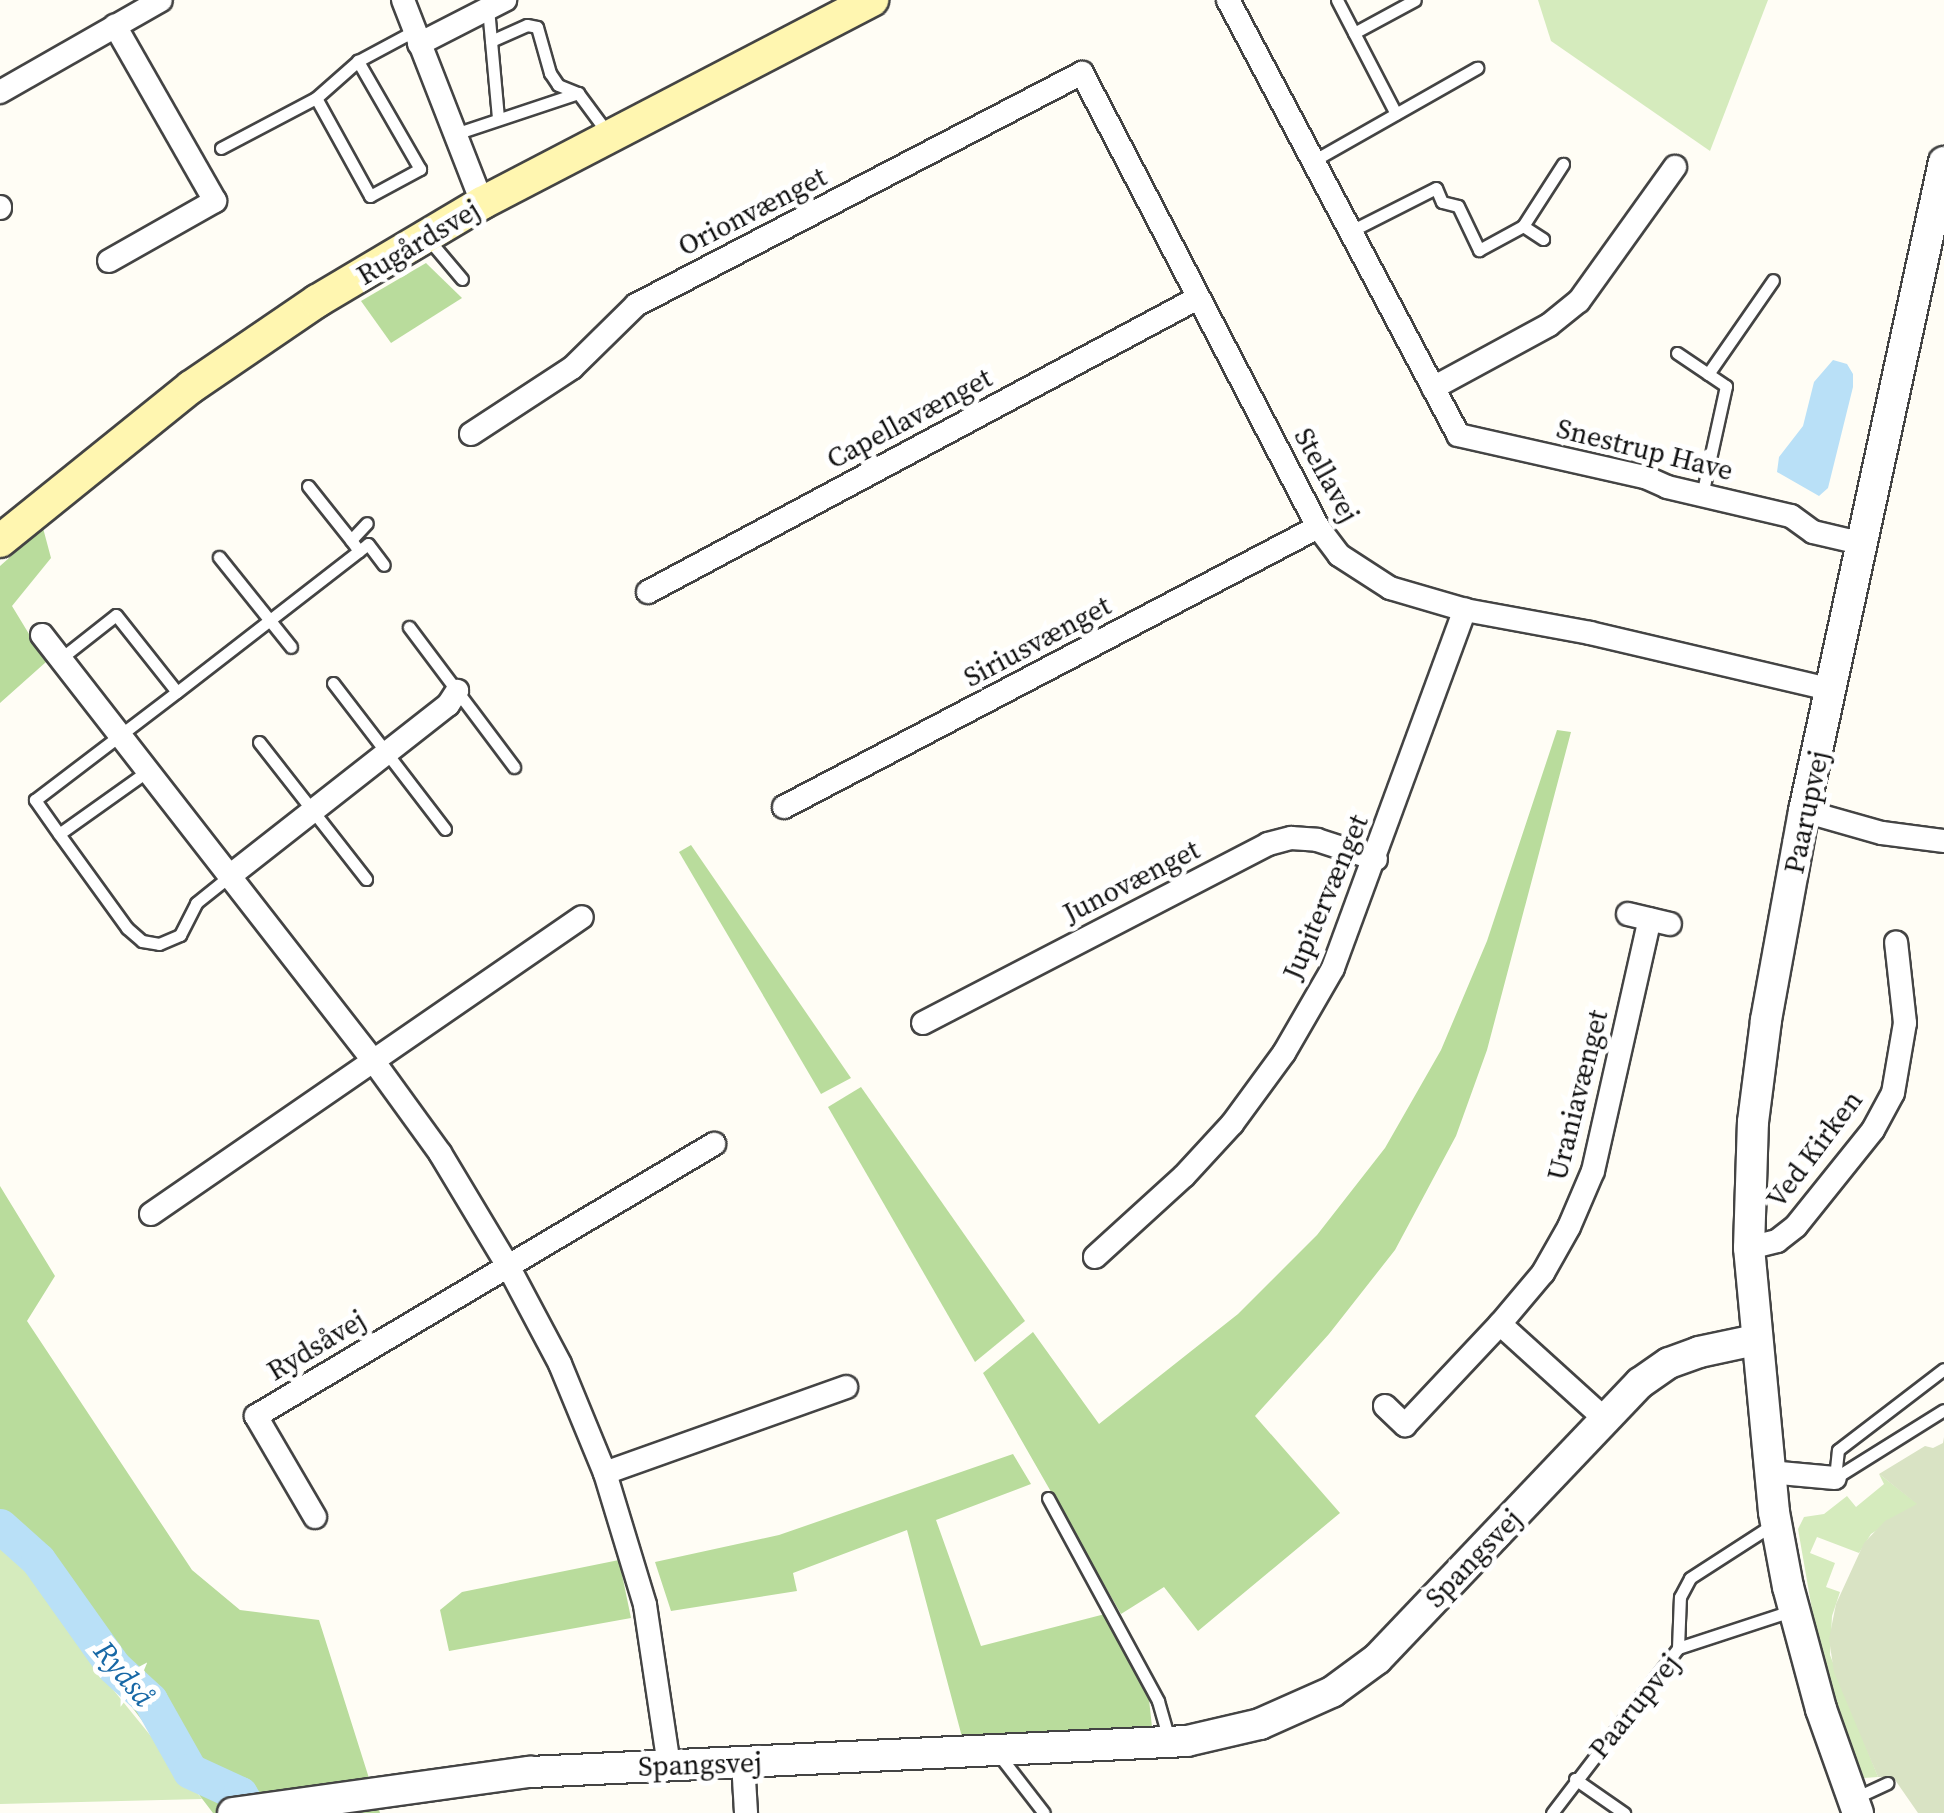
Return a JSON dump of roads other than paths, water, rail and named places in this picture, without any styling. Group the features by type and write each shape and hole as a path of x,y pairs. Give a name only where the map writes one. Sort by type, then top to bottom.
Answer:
{"main road":[{"name":"Rugårdsvej","path":"0,541 191,388 317,301 482,203 872,0"}],"street":[{"path":"0,92 123,14 160,0"},
{"path":"402,0 452,136 482,203"},
{"name":"Snestrup Have","path":"1228,0 1458,435 1645,477 1702,496 1791,516 1813,532 1864,544"},
{"path":"417,37 496,4"},
{"path":"109,261 215,201 123,14"},
{"name":"Stellavej","path":"1082,73 1318,528 1339,555 1390,588 1465,610 1590,633 1833,690"},
{"name":"Orionvænget","path":"471,434 572,368 636,304 1082,73"},
{"name":"Paarupvej","path":"1856,1806 1821,1709 1776,1523 1755,1340 1749,1248 1753,1122 1766,1020 1804,812 1944,162"},
{"path":"1433,388 1549,326 1579,302 1675,167"},
{"name":"Capellavænget","path":"648,592 1198,298"},
{"name":"Siriusvænget","path":"784,807 1318,528"},
{"name":"Jupitervænget","path":"1095,1256 1196,1164 1232,1124 1284,1053 1333,968 1465,610"},
{"path":"42,635 372,1059 440,1153 508,1266 560,1364 605,1473 645,1605 669,1764"},
{"path":"232,875 448,704 457,690"},
{"path":"1804,812 1882,833 1944,841"},
{"name":"Junovænget","path":"923,1023 1268,844 1290,838 1317,840 1376,858"},
{"path":"151,1214 582,917"},
{"name":"Uraniavænget","path":"1386,1406 1405,1425 1543,1272 1593,1171 1649,919"},
{"name":"Ved Kirken","path":"1749,1248 1777,1241 1796,1226 1873,1130 1893,1093 1905,1023 1896,942"},
{"name":"Rydsåvej","path":"316,1517 256,1416 714,1144"},
{"path":"1500,1324 1606,1420"},
{"name":"Spangsvej","path":"233,1813 530,1772 1201,1739 1295,1710 1332,1692 1377,1659 1640,1383 1669,1364 1698,1352 1755,1340"},
{"path":"605,1473 846,1387"},
{"path":"1769,1472 1835,1478"},
{"path":"743,1762 746,1813"}],"lane":[{"path":"1337,0 1396,114"},
{"path":"1354,33 1415,0"},
{"path":"496,4 491,40 498,117"},
{"path":"491,40 527,25 537,27 558,86 578,92 609,135"},
{"path":"221,148 316,98 358,62 417,37"},
{"path":"316,98 370,196 420,169 358,62"},
{"path":"1313,161 1477,68"},
{"path":"452,136 578,92"},
{"path":"1350,232 1436,188 1442,202 1458,206 1479,250 1522,226 1562,164"},
{"path":"1522,226 1543,240"},
{"path":"426,236 462,279"},
{"path":"1708,374 1774,280"},
{"path":"1677,353 1726,386 1702,496"},
{"path":"308,486 359,551"},
{"path":"351,540 367,522"},
{"path":"232,875 196,903 180,935 159,944 142,941 126,928 35,800 368,544 384,565"},
{"path":"219,556 291,648"},
{"path":"60,659 116,615 178,692"},
{"path":"408,626 514,766"},
{"path":"333,683 445,829"},
{"path":"260,742 366,880"},
{"path":"59,834 148,770"},
{"path":"1835,1478 1838,1450 1944,1369"},
{"path":"1835,1478 1944,1410"},
{"path":"1048,1498 1158,1701 1169,1742"},
{"path":"1678,1648 1680,1597 1690,1578 1776,1523"},
{"name":"Paarupvej","path":"1552,1813 1678,1648 1794,1610"},
{"path":"996,1752 1044,1813"},
{"path":"1575,1780 1624,1813"},
{"path":"1856,1806 1887,1783"}],"water":[{"path":"1833,360 1847,364 1853,374 1853,387 1828,488 1819,496 1777,472 1779,457 1803,426 1814,382"}],"waterway":[{"name":"Rydså","path":"0,1526 38,1560 114,1667 150,1700 190,1771 240,1794 251,1813"}]}
